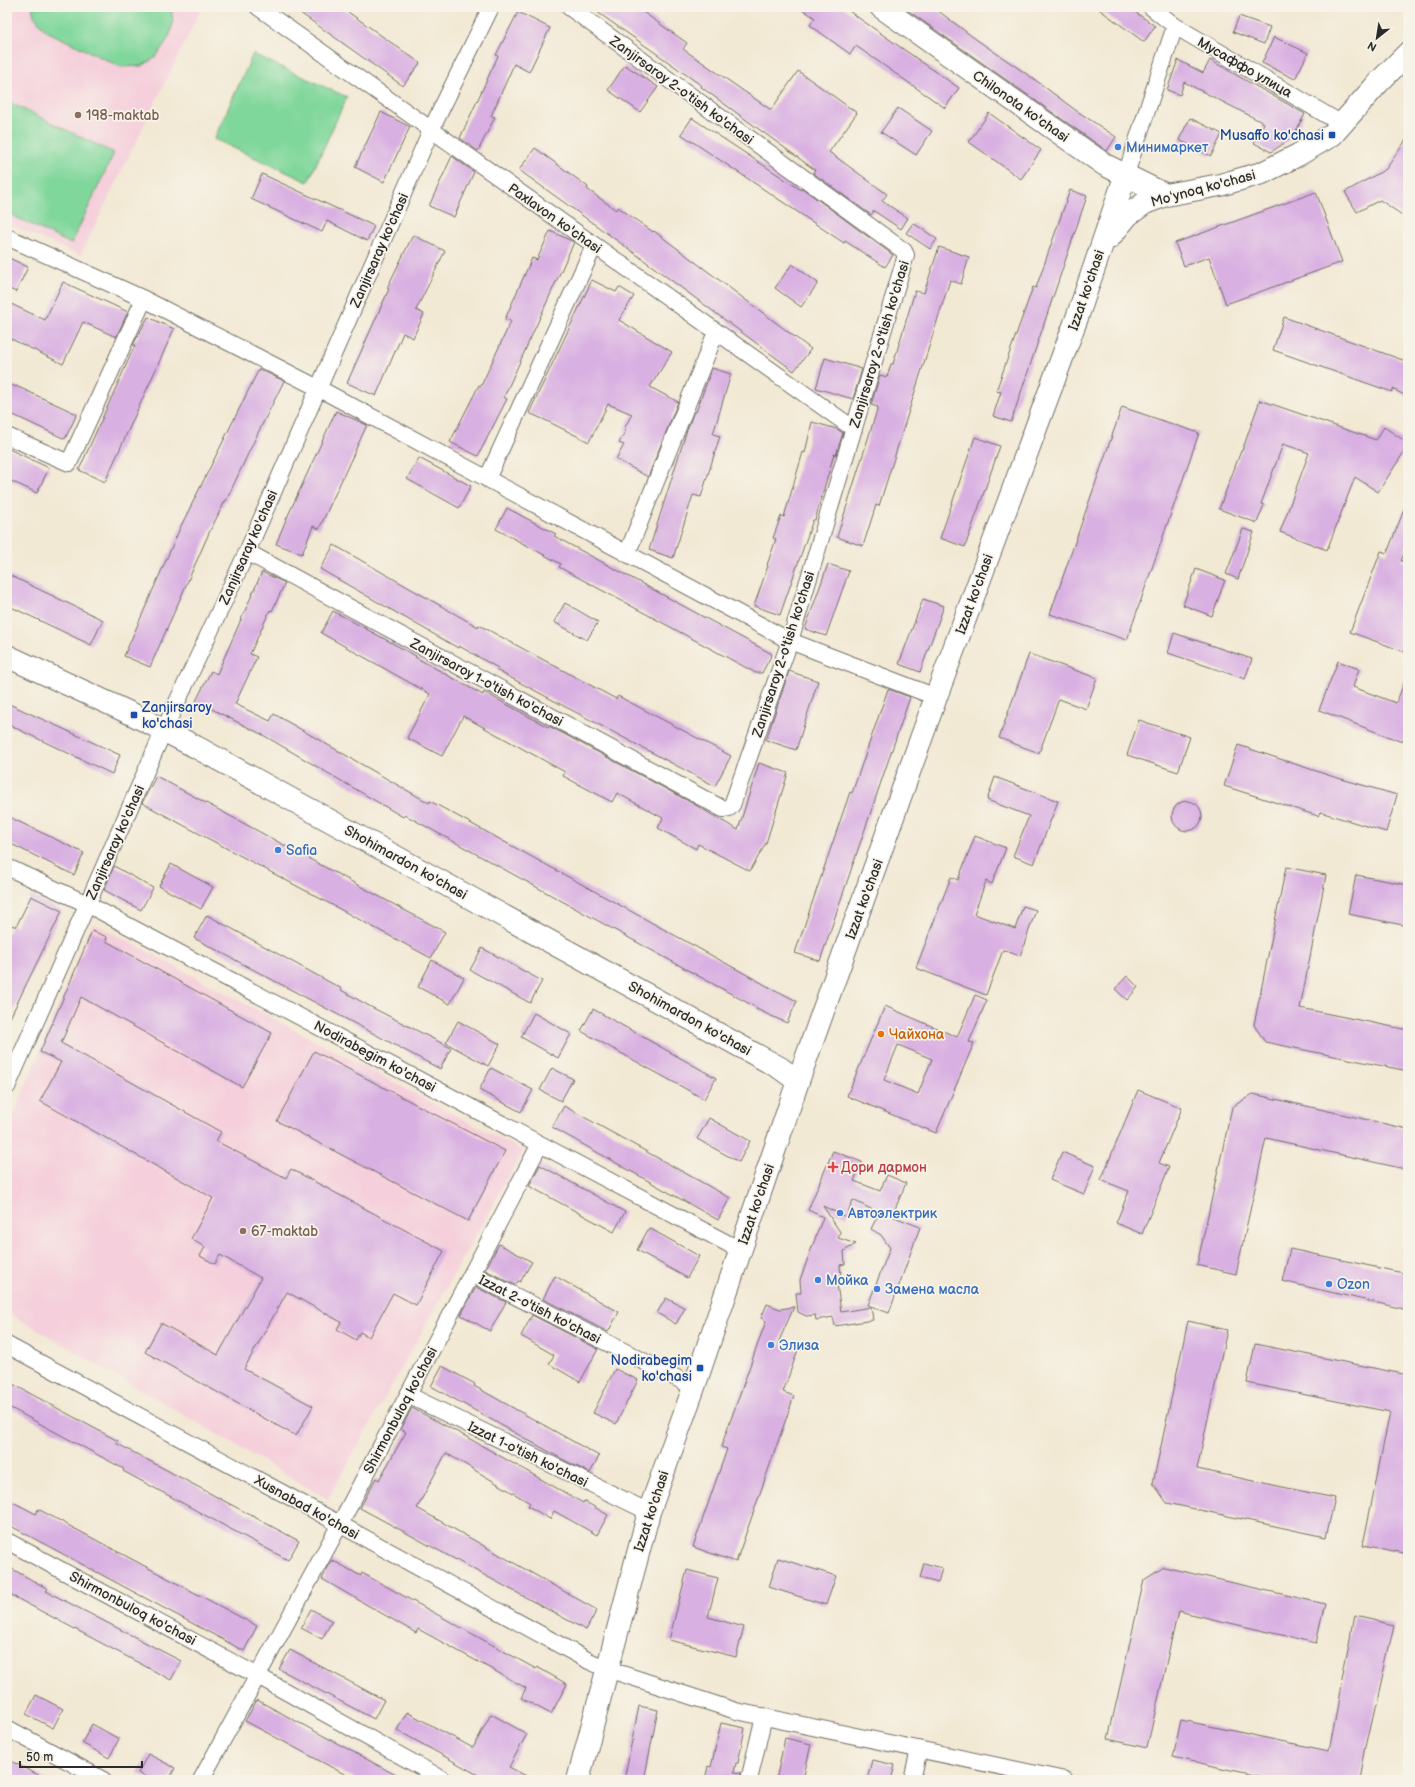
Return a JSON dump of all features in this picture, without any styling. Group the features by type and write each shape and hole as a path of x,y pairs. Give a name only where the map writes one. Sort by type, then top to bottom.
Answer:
{"street":[{"name":"Zanjirsaray ko'chasi","path":"7,1087 164,730 247,552 431,130 491,7"},
{"name":"Zanjirsaroy 2-o'tish ko'chasi","path":"569,7 904,251 906,256 790,641 732,805 729,808"},
{"name":"Chilonota ko'chasi","path":"881,7 1104,165 1125,177 1166,195"},
{"name":"Мусаффо улица","path":"1151,7 1175,26 1342,124"},
{"name":"Paxlavon ko'chasi","path":"266,10 431,130 854,429"},
{"name":"Izzat ko'chasi","path":"578,1780 649,1512 694,1387 798,1081 936,697 1098,258 1175,26"},
{"name":"Moʻynoq ko'chasi","path":"1098,258 1112,234 1128,215 1145,204 1166,195 1220,186 1262,172 1298,155 1332,135 1379,82 1408,53"},
{"path":"7,237 144,298 318,388 790,641 936,697"},
{"path":"487,479 594,246"},
{"path":"7,436 69,462 144,298"},
{"path":"626,554 716,332"},
{"name":"Zanjirsaroy 1-o'tish ko'chasi","path":"247,552 723,809 729,808"},
{"name":"Shohimardon ko'chasi","path":"7,656 164,730 780,1068 798,1081"},
{"name":"Nodirabegim ko'chasi","path":"7,867 87,904 740,1250"},
{"name":"Shirmonbuloq ko'chasi","path":"202,1780 340,1524 540,1144"},
{"name":"Izzat 2-o'tish ko'chasi","path":"472,1274 694,1387"},
{"name":"Xusnabad ko'chasi","path":"7,1345 340,1524 589,1661 607,1669 736,1711 1065,1780"},
{"name":"Izzat 1-o'tish ko'chasi","path":"408,1395 649,1512"},
{"name":"Shirmonbuloq ko'chasi","path":"7,1540 258,1676 444,1780"},
{"path":"749,1780 764,1716"},
{"path":"7,1728 103,1780"},
{"path":"912,1780 919,1750"}],"shaded area":[{"name":"198-maktab","path":"7,7 202,7 80,256 7,223"},
{"name":"67-maktab","path":"93,923 523,1151 328,1499 7,1312 7,1131"}],"green space":[{"path":"32,7 171,7 173,23 169,37 156,57 142,66 121,67 46,31 34,16"},
{"path":"253,54 347,97 308,182 214,139"},
{"path":"7,101 114,153 71,244 7,213"}],"building":[{"path":"292,7 341,7 420,63 403,86"},
{"path":"590,7 636,7 687,43 683,49 771,110 798,71 822,88 857,113 829,152 887,194 882,201 908,218 901,229 874,211 871,215 813,173 815,170 701,87 702,86"},
{"path":"799,7 843,7 959,88 945,108 856,46 850,54 810,25 815,18"},
{"path":"903,7 933,7 1074,109 1116,137 1107,151"},
{"path":"1096,7 1128,7 1155,26 1144,42"},
{"path":"518,12 550,28 529,72 514,64 491,116 495,117 478,151 460,138 498,56 496,55"},
{"path":"1239,16 1270,27 1264,44 1233,32"},
{"path":"1274,37 1308,53 1295,79 1262,63"},
{"path":"1178,60 1203,73 1210,60 1305,114 1292,138 1271,152 1254,143 1264,123 1184,82 1180,95 1167,90"},
{"path":"625,65 658,87 640,112 608,90"},
{"path":"898,108 932,131 916,155 881,132"},
{"path":"381,112 410,127 384,182 355,167"},
{"path":"989,113 1041,150 1021,179 969,142"},
{"path":"692,118 801,190 802,188 893,255 885,267 845,241 844,243 681,134"},
{"path":"1190,118 1222,134 1211,156 1179,140"},
{"path":"1408,137 1408,219 1380,200 1357,212 1345,192 1386,169"},
{"path":"535,148 588,187 587,189 616,210 618,207 653,232 654,231 811,349 794,371 519,170"},
{"path":"452,156 474,172 454,217 429,206"},
{"path":"262,174 374,226 367,241 327,221 322,232 251,199"},
{"path":"1070,190 1087,196 1011,422 993,416 1001,392 996,391 1033,287 1036,288"},
{"path":"1316,192 1342,262 1226,304 1209,257 1184,266 1175,243"},
{"path":"913,223 937,239 930,249 906,233"},
{"path":"550,231 574,242 504,397 507,399 478,456 450,442 479,385 481,386 511,321 505,319 532,258 537,260"},
{"path":"413,235 445,251 416,310 424,314 413,338 403,333 376,396 347,383 389,289 387,288"},
{"path":"939,247 969,257 961,284 950,280 879,506 876,505 863,546 837,537 878,407 871,405 880,375 887,377 891,364 893,364 915,291 924,293"},
{"path":"7,257 28,267 16,292 7,288"},
{"path":"792,264 818,283 801,307 775,288"},
{"path":"592,280 616,292 619,287 634,296 619,320 672,352 650,387 678,402 648,477 616,459 624,445 619,443 632,414 608,404 589,442 529,413"},
{"path":"63,282 128,312 116,337 83,322 63,364 7,337 7,313 11,304 45,320"},
{"path":"148,317 174,329 105,482 79,470 135,345 133,345"},
{"path":"1284,317 1408,362 1408,397 1393,389 1392,392 1273,350"},
{"path":"825,358 862,369 853,399 816,388"},
{"path":"712,368 731,374 713,434 720,436 701,497 693,495 673,558 649,550 687,430 694,411 696,412"},
{"path":"259,369 284,381 209,533 150,667 124,656 181,526"},
{"path":"7,383 77,414 65,439 7,412"},
{"path":"1260,400 1376,440 1384,427 1408,443 1408,446 1378,492 1355,477 1327,550 1280,532 1309,453 1283,444 1261,504 1264,505 1257,523 1219,509"},
{"path":"1122,407 1199,433 1127,640 1050,614"},
{"path":"336,411 367,425 319,529 313,526 302,554 276,544"},
{"path":"812,422 837,429 843,433 836,455 834,454 815,520 813,520 780,615 754,606 776,539 773,538 781,516 784,517 803,452 805,453"},
{"path":"975,437 1000,446 965,547 940,538"},
{"path":"7,448 49,468 37,493 7,479"},
{"path":"419,458 471,486 459,508 407,479"},
{"path":"1407,502 1408,543 1401,561 1408,562 1408,653 1350,632 1381,551 1387,553"},
{"path":"507,508 556,534 554,536 772,654 762,673 756,673 581,579 559,567 561,564 496,529"},
{"path":"1243,529 1254,532 1238,579 1226,574"},
{"path":"334,545 478,627 479,625 616,699 618,696 731,756 715,786 496,670 498,668 459,646 458,648 320,569"},
{"path":"828,564 849,571 826,636 805,629"},
{"path":"1196,569 1225,580 1212,616 1183,605"},
{"path":"262,572 285,583 272,611 270,610 250,654 257,657 235,704 270,721 274,714 429,803 430,801 797,1001 787,1023 756,1009 757,1008 405,815 403,817 263,735 196,701 211,671 217,674"},
{"path":"7,574 103,620 91,645 7,605"},
{"path":"923,599 944,606 920,672 899,664"},
{"path":"565,603 598,622 587,640 554,622"},
{"path":"333,611 416,656 415,657 483,695 484,692 548,727 549,726 692,803 738,830 759,763 788,773 766,843 750,871 698,844 696,849 658,828 663,818 617,793 612,802 563,776 565,772 463,716 442,756 407,738 430,694 321,633"},
{"path":"1174,633 1252,659 1245,679 1168,653"},
{"path":"1029,654 1097,678 1086,709 1059,699 1039,753 999,738"},
{"path":"1338,661 1359,669 1353,687 1396,703 1408,674 1408,742 1403,740 1402,742 1319,710"},
{"path":"789,671 818,681 796,750 766,740"},
{"path":"888,689 910,697 820,961 795,953 850,792 852,793"},
{"path":"7,703 120,755 112,774 7,724"},
{"path":"1139,720 1190,737 1178,772 1127,755"},
{"path":"1238,745 1331,776 1397,795 1386,832 1320,812 1318,816 1224,786"},
{"path":"156,776 445,932 431,958 142,803"},
{"path":"995,777 1058,801 1034,864 1013,856 1029,816 987,800"},
{"path":"1187,801 1198,805 1202,816 1198,827 1187,831 1176,827 1172,816 1176,805"},
{"path":"7,816 84,853 74,875 7,842"},
{"path":"975,836 1006,848 992,884 986,881 974,914 1015,929 1023,906 1036,910 1020,956 1003,950 986,995 916,968 951,877 958,880"},
{"path":"171,864 213,887 201,909 159,886"},
{"path":"114,866 153,888 141,910 104,890"},
{"path":"1286,867 1326,875 1300,1008 1408,1030 1408,1071 1265,1042 1254,1025"},
{"path":"1356,875 1408,885 1408,926 1348,914"},
{"path":"31,896 62,911 7,1024 7,934 12,925 16,927"},
{"path":"207,915 342,989 341,990 371,1007 451,1048 440,1069 194,938"},
{"path":"92,931 107,937 106,941 272,1033 242,1087 81,997 61,1043 221,1132 216,1141 286,1178 291,1169 444,1251 416,1305 393,1293 369,1337 360,1332 356,1340 337,1329 341,1322 287,1292 244,1369 313,1406 296,1436 145,1352 161,1323 218,1355 261,1278 220,1255 215,1264 200,1256 205,1247 191,1239 213,1198 40,1101 61,1062 40,1052"},
{"path":"482,948 542,981 530,1003 470,970"},
{"path":"432,960 464,978 450,1004 418,987"},
{"path":"1127,976 1138,987 1127,1000 1115,989"},
{"path":"975,995 987,1000 969,1042 974,1043 936,1133 847,1096 885,1006 957,1037","holes":["898,1045 932,1059 918,1094 884,1080"]},
{"path":"593,1009 716,1078 704,1099 581,1031"},
{"path":"534,1013 571,1034 558,1058 521,1037"},
{"path":"458,1021 500,1044 488,1066 446,1043"},
{"path":"314,1051 505,1151 468,1221 277,1121"},
{"path":"491,1068 533,1090 521,1112 479,1090"},
{"path":"552,1068 573,1079 561,1101 540,1090"},
{"path":"1138,1090 1182,1108 1159,1163 1169,1167 1142,1234 1116,1223 1129,1191 1101,1180"},
{"path":"1253,1094 1408,1129 1408,1156 1405,1169 1266,1138 1236,1274 1197,1265 1232,1107"},
{"path":"564,1106 730,1198 718,1220 552,1127"},
{"path":"709,1118 750,1141 739,1162 697,1139"},
{"path":"833,1151 862,1162 854,1181 880,1191 887,1175 906,1183 892,1216 920,1227 889,1313 868,1305 890,1248 881,1235 871,1229 879,1213 853,1200 846,1217 823,1206 840,1232 838,1238 856,1244 844,1251 845,1264 840,1265 841,1276 836,1277 841,1312 871,1307 873,1320 835,1326 833,1317 816,1320 815,1315 806,1316 798,1312 796,1293 801,1293 800,1280 823,1217 808,1210"},
{"path":"1062,1152 1095,1166 1084,1194 1050,1180"},
{"path":"540,1165 625,1212 614,1232 529,1186"},
{"path":"649,1228 699,1256 687,1278 637,1250"},
{"path":"499,1244 532,1262 520,1282 518,1281 515,1285 485,1270"},
{"path":"1290,1249 1408,1274 1408,1310 1282,1281"},
{"path":"555,1276 619,1312 608,1332 543,1299"},
{"path":"476,1287 506,1302 490,1331 461,1315"},
{"path":"666,1298 685,1308 676,1324 657,1313"},
{"path":"767,1304 780,1309 794,1307 778,1343 798,1350 783,1392 794,1396 736,1562 693,1547 727,1449 721,1447 766,1321 761,1318"},
{"path":"532,1315 598,1349 580,1382 549,1364 554,1355 521,1336"},
{"path":"1188,1321 1227,1330 1197,1469 1335,1498 1326,1537 1167,1503 1153,1483"},
{"path":"1255,1344 1408,1375 1408,1532 1404,1553 1363,1545 1390,1412 1247,1383"},
{"path":"442,1366 475,1384 474,1386 599,1456 590,1473 431,1386"},
{"path":"615,1369 638,1380 616,1424 593,1413"},
{"path":"7,1381 118,1441 116,1443 299,1541 288,1560 123,1471 124,1469 7,1406"},
{"path":"412,1408 583,1503 584,1501 608,1515 597,1535 554,1511 550,1519 528,1506 530,1503 446,1453 417,1508 597,1610 586,1630 360,1508 376,1478 379,1480 406,1432 401,1429"},
{"path":"7,1499 36,1514 38,1509 257,1626 244,1651 7,1524"},
{"path":"778,1558 836,1576 826,1605 769,1587"},
{"path":"332,1560 361,1576 362,1573 536,1669 537,1667 567,1684 551,1714 521,1698 526,1688 418,1629 416,1633 322,1579"},
{"path":"924,1563 942,1568 938,1583 920,1578"},
{"path":"7,1566 48,1589 46,1591 181,1661 171,1680 7,1593"},
{"path":"1164,1567 1325,1604 1316,1643 1178,1611 1147,1748 1108,1739 1144,1580"},
{"path":"687,1570 718,1578 708,1617 744,1627 736,1657 669,1640"},
{"path":"311,1609 332,1621 322,1639 301,1628"},
{"path":"1354,1616 1394,1625 1359,1780 1277,1780 1173,1757 1181,1720 1329,1751"},
{"path":"290,1650 384,1700 374,1719 279,1669"},
{"path":"36,1695 63,1709 53,1728 26,1714"},
{"path":"257,1700 405,1780 357,1780 245,1721"},
{"path":"639,1706 658,1710 644,1780 624,1780"},
{"path":"407,1712 473,1748 491,1714 527,1734 509,1767 534,1780 487,1780 397,1730"},
{"path":"721,1723 745,1728 738,1763 736,1763 734,1772 741,1773 740,1780 705,1780 708,1766 711,1767"},
{"path":"92,1724 119,1739 109,1758 82,1743"},
{"path":"785,1738 811,1744 803,1780 776,1780"},
{"path":"148,1754 175,1768 169,1780 152,1780 138,1773"},
{"path":"7,1759 48,1780 7,1780"},
{"path":"872,1760 895,1765 891,1780 867,1780"}],"place":[{"name":"198-maktab","path":"78,115"},
{"name":"Musaffo ko'chasi","path":"1332,135"},
{"name":"Минимаркет","path":"1118,147"},
{"name":"Zanjirsaroy ko'chasi","path":"134,715"},
{"name":"Safia","path":"278,850"},
{"name":"Чайхона","path":"881,1034"},
{"name":"Дори дармон","path":"833,1167"},
{"name":"Автоэлектрик","path":"840,1213"},
{"name":"67-maktab","path":"243,1231"},
{"name":"Мойка","path":"818,1280"},
{"name":"Ozon","path":"1329,1284"},
{"name":"Замена масла","path":"877,1289"},
{"name":"Элиза","path":"771,1345"},
{"name":"Nodirabegim ko'chasi","path":"700,1368"}]}
